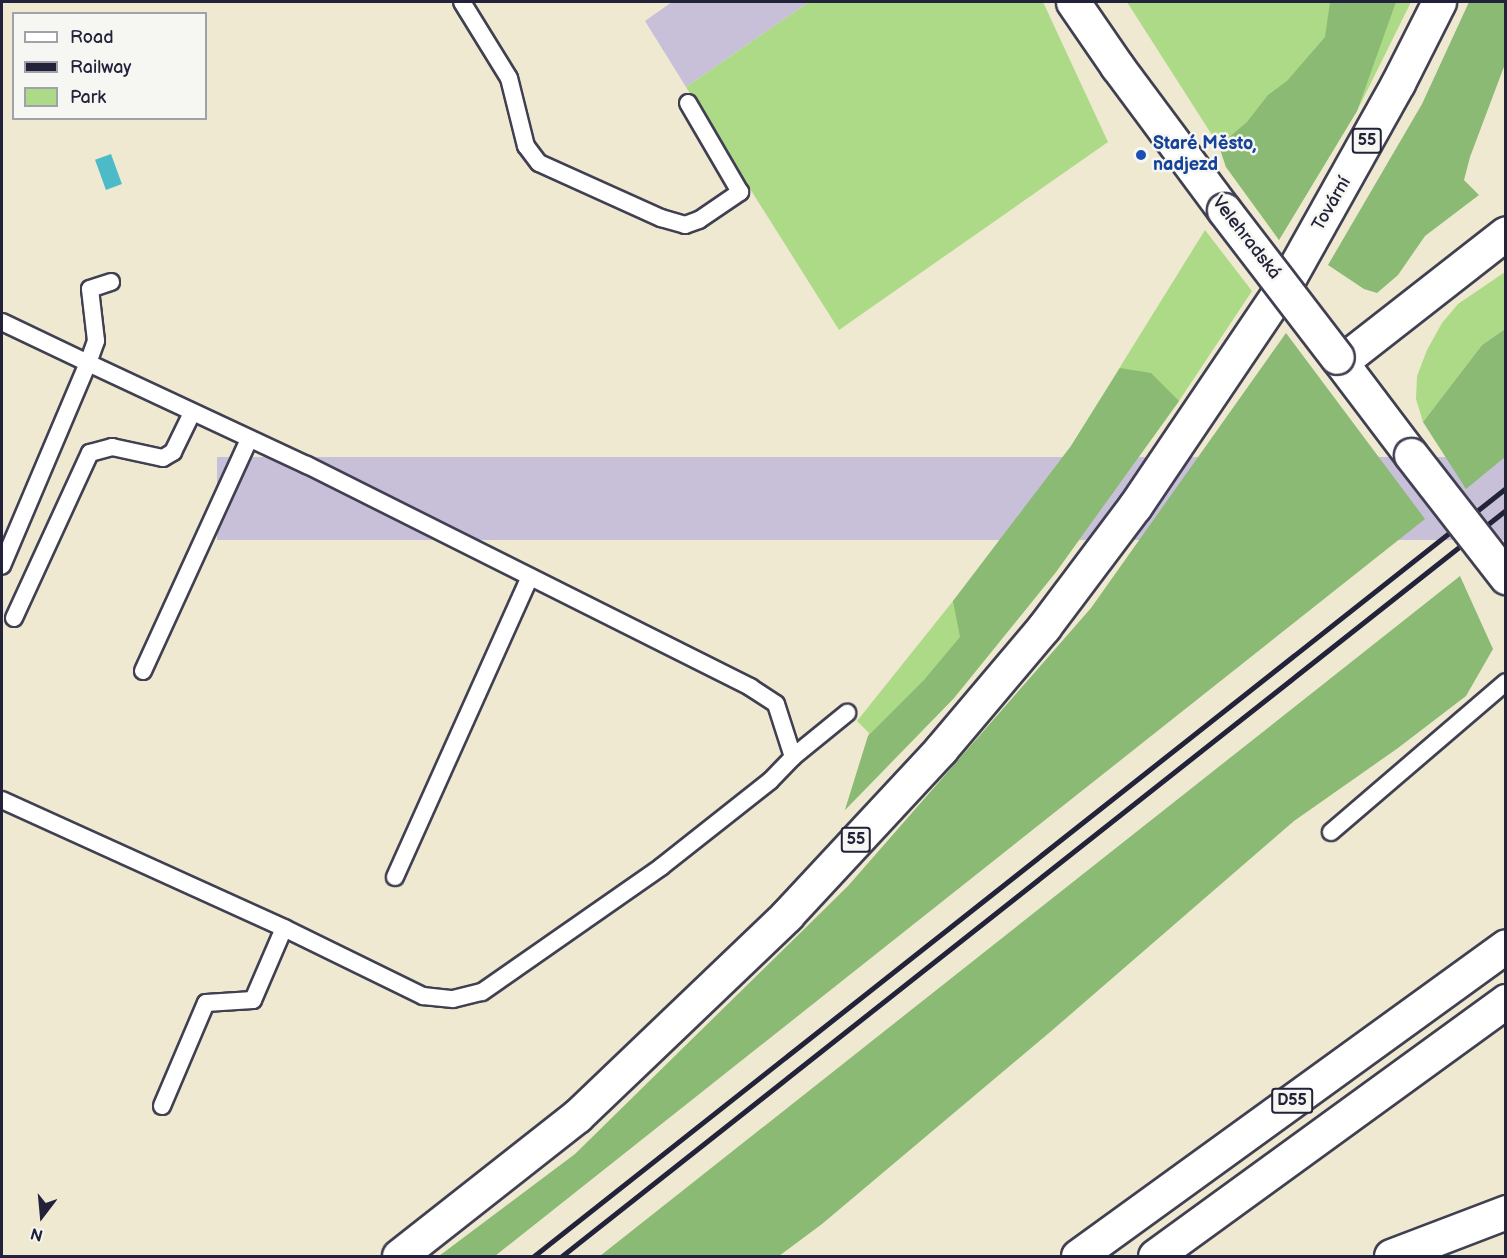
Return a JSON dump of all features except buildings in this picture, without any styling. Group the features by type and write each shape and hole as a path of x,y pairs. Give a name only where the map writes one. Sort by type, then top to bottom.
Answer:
{"main road":[{"name":"Velehradská","path":"1073,2 1117,66 1224,210 1506,577"},
{"name":"Tovární","path":"399,1257 577,1116 787,915 941,749 1044,627 1135,506 1289,278 1393,93 1439,2"},
{"path":"1339,359 1506,233"},
{"name":"D55","path":"1078,1257 1506,945"},
{"name":"D55","path":"1155,1257 1506,1001"},
{"path":"1391,1257 1506,1212"}],"lane":[{"path":"462,2 509,78 526,146 539,163 661,219 685,225 699,220 740,192 688,103"},
{"path":"2,566 96,341 90,289 111,282"},
{"path":"2,322 582,601 766,696 776,704 793,757"},
{"path":"14,618 90,453 112,447 163,458 173,452 192,412"},
{"path":"143,671 249,439"},
{"path":"395,877 530,577"},
{"path":"1332,831 1506,682"},
{"path":"2,800 284,928 423,996 453,999 482,992 661,867 770,781 793,757 847,713"},
{"path":"162,1106 206,1003 253,1000 284,928"}],"shaded area":[{"path":"672,2 809,2 686,87 645,21"},
{"path":"217,457 1505,457 1505,540 217,540"}],"green space":[{"path":"809,2 1043,2 1108,142 839,330 686,87"},
{"path":"1127,2 1411,2 1357,111 1279,240 1226,167 1219,146"},
{"path":"1330,2 1396,2 1357,111 1279,240 1226,167 1219,146 1247,122 1268,95 1287,81 1325,37"},
{"path":"1469,2 1505,2 1505,64 1470,157 1464,180 1479,195 1425,236 1398,275 1377,293 1364,289 1328,265 1422,104"},
{"path":"1205,230 1252,291 1179,401 1056,572 954,698 845,810 869,733 857,721 965,586 1071,446"},
{"path":"1505,272 1505,329 1482,345 1423,422 1416,399 1417,376 1427,350 1442,323 1458,304"},
{"path":"1505,329 1505,457 1466,489 1423,422 1482,345"},
{"path":"1286,333 1425,519 495,1256 439,1256 575,1154 848,886 1091,608"},
{"path":"1120,368 1151,373 1179,401 1056,572 954,698 845,810 868,736 924,680 960,637 953,601 1071,446"},
{"path":"1460,576 1493,649 1466,696 1398,748 1294,821 1049,1033 822,1224 779,1256 600,1256"}],"water":[{"path":"111,154 122,184 106,190 95,160"}],"railway":[{"path":"534,1256 1506,488"},
{"path":"562,1256 1506,510"}],"place":[{"name":"Staré Město, nadjezd","path":"1141,155"}]}
